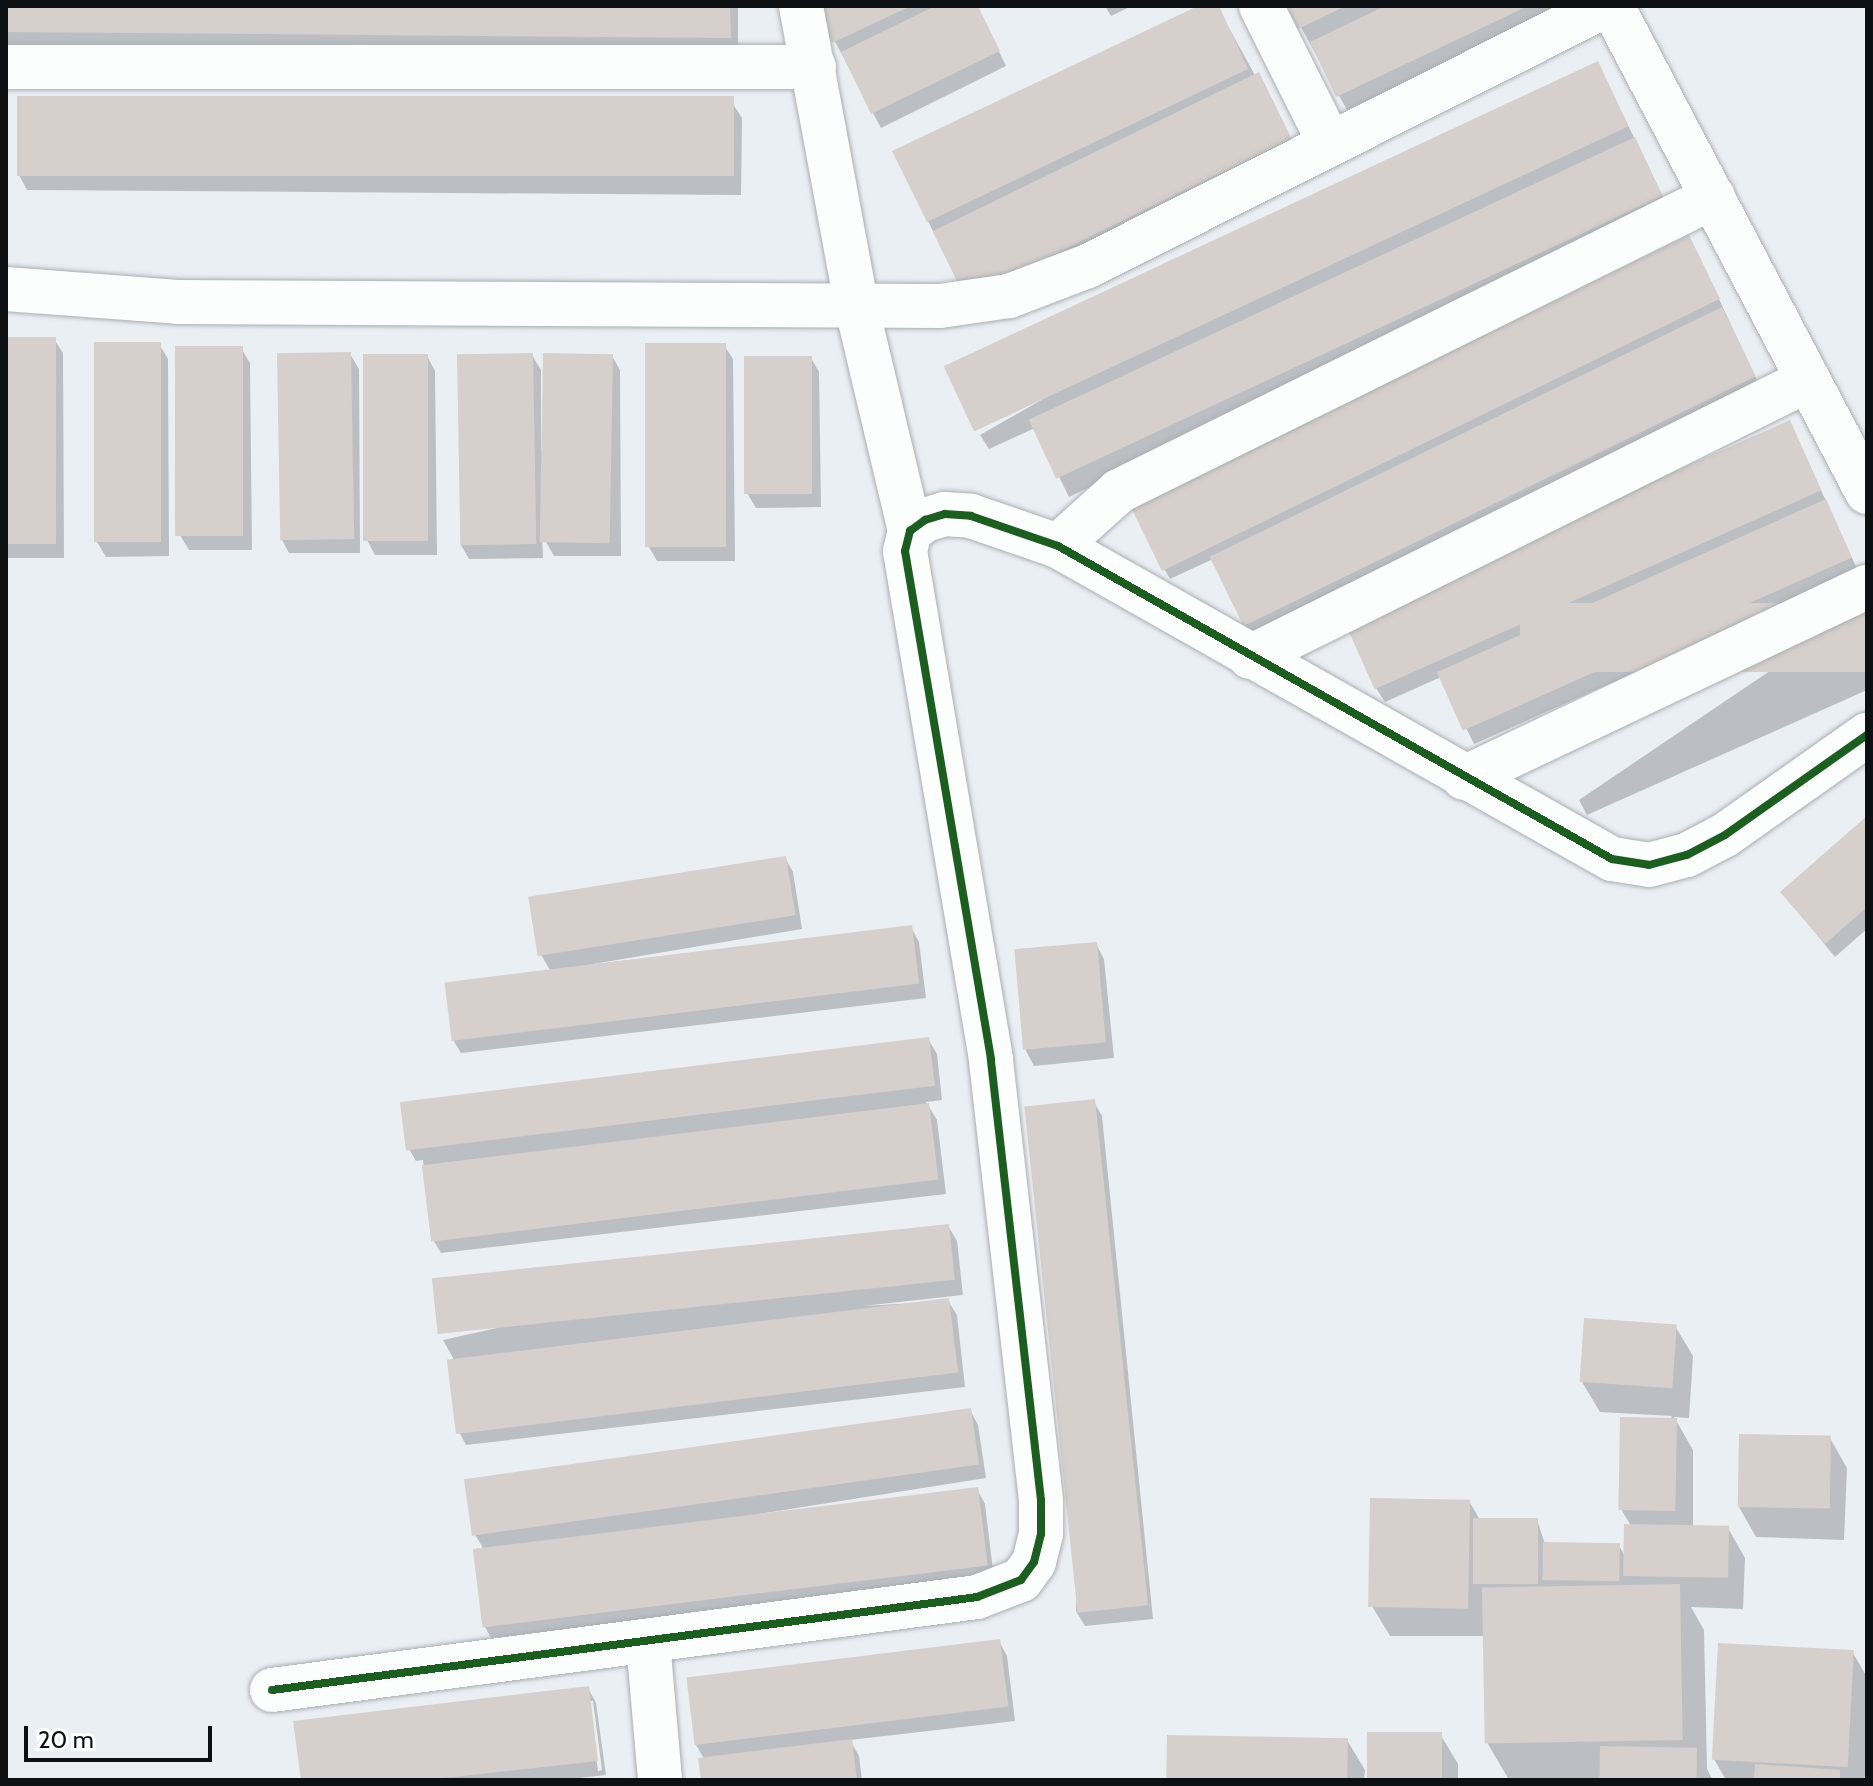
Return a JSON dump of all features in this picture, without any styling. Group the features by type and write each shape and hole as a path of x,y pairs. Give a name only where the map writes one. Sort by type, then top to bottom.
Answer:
{"street":[{"path":"272,1690 989,1594 1021,1580 1034,1562 1041,1534 991,1059 909,584 905,551 910,531 856,304 801,6"},
{"path":"1261,6 1330,144"},
{"path":"6,289 178,302 940,306 1009,296 1088,266 1605,6"},
{"path":"1612,6 1867,492"},
{"path":"6,67 814,67"},
{"path":"1058,546 1119,491 1713,197"},
{"path":"1250,657 1808,380"},
{"path":"910,531 945,514 971,516 1058,546 1612,859 1649,865 1687,855 1725,835 1867,735"},
{"path":"1464,778 1867,587"},
{"path":"648,1642 660,1780"}],"building":[{"path":"6,6 730,6 731,38 6,32"},
{"path":"813,6 911,6 832,43"},
{"path":"935,6 978,6 1000,51 871,114 841,52"},
{"path":"1198,6 1219,6 1248,69 927,222 892,151"},
{"path":"1287,6 1346,6 1298,29"},
{"path":"1385,6 1528,6 1336,97 1310,42"},
{"path":"1598,61 1628,126 974,431 944,366"},
{"path":"1259,72 1291,139 965,298 933,231"},
{"path":"17,96 734,96 734,176 17,176"},
{"path":"1635,137 1662,196 1056,479 1029,420"},
{"path":"1689,235 1720,299 1162,571 1131,507"},
{"path":"1722,307 1756,376 1243,626 1210,557"},
{"path":"6,337 56,337 56,544 6,544"},
{"path":"94,342 161,342 161,542 94,542"},
{"path":"645,343 726,343 726,547 645,547"},
{"path":"175,346 243,346 243,536 175,536"},
{"path":"351,352 354,539 280,540 277,353"},
{"path":"533,353 536,544 460,545 457,354"},
{"path":"543,353 613,354 610,543 540,542"},
{"path":"363,354 428,354 428,541 363,541"},
{"path":"744,356 812,356 812,494 744,494"},
{"path":"1790,420 1821,490 1375,689 1343,619"},
{"path":"1826,499 1852,557 1463,731 1437,672"},
{"path":"1520,603 1867,603 1867,672 1520,672"},
{"path":"1867,816 1867,907 1825,944 1780,892"},
{"path":"786,856 795,915 538,956 528,897"},
{"path":"912,925 919,984 452,1041 445,982"},
{"path":"1097,942 1106,1043 1023,1050 1014,949"},
{"path":"929,1037 935,1086 406,1151 400,1102"},
{"path":"1095,1099 1148,1605 1078,1613 1024,1106"},
{"path":"929,1103 938,1179 431,1242 422,1165"},
{"path":"949,1224 955,1280 438,1334 432,1278"},
{"path":"949,1298 958,1372 456,1434 447,1360"},
{"path":"1584,1318 1677,1324 1672,1388 1580,1382"},
{"path":"971,1408 979,1464 472,1536 464,1479"},
{"path":"1620,1417 1677,1418 1675,1511 1618,1510"},
{"path":"1739,1434 1831,1436 1830,1509 1738,1507"},
{"path":"978,1487 988,1565 482,1627 473,1549"},
{"path":"1370,1498 1470,1500 1468,1609 1368,1607"},
{"path":"1473,1518 1538,1518 1538,1584 1473,1584"},
{"path":"1624,1524 1729,1526 1728,1578 1623,1576"},
{"path":"1543,1542 1620,1543 1619,1581 1542,1580"},
{"path":"1680,1584 1683,1740 1485,1743 1482,1587"},
{"path":"1000,1639 1008,1706 695,1745 686,1678"},
{"path":"1718,1643 1854,1650 1848,1767 1712,1760"},
{"path":"589,1686 598,1761 425,1780 301,1780 293,1721"},
{"path":"1367,1732 1442,1732 1442,1780 1367,1780"},
{"path":"1167,1735 1348,1738 1347,1780 1166,1780"},
{"path":"852,1739 857,1780 701,1780 698,1758"},
{"path":"1600,1746 1697,1748 1696,1780 1599,1780"},
{"path":"1755,1764 1840,1770 1840,1780 1754,1780"}],"cycle path":[{"path":"272,1690 977,1597 1021,1580 1034,1562 1041,1534 1041,1500 991,1059 905,551 910,531 925,520 945,514 971,516 1058,546 1612,859 1649,865 1687,855 1725,835 1867,735"}]}
